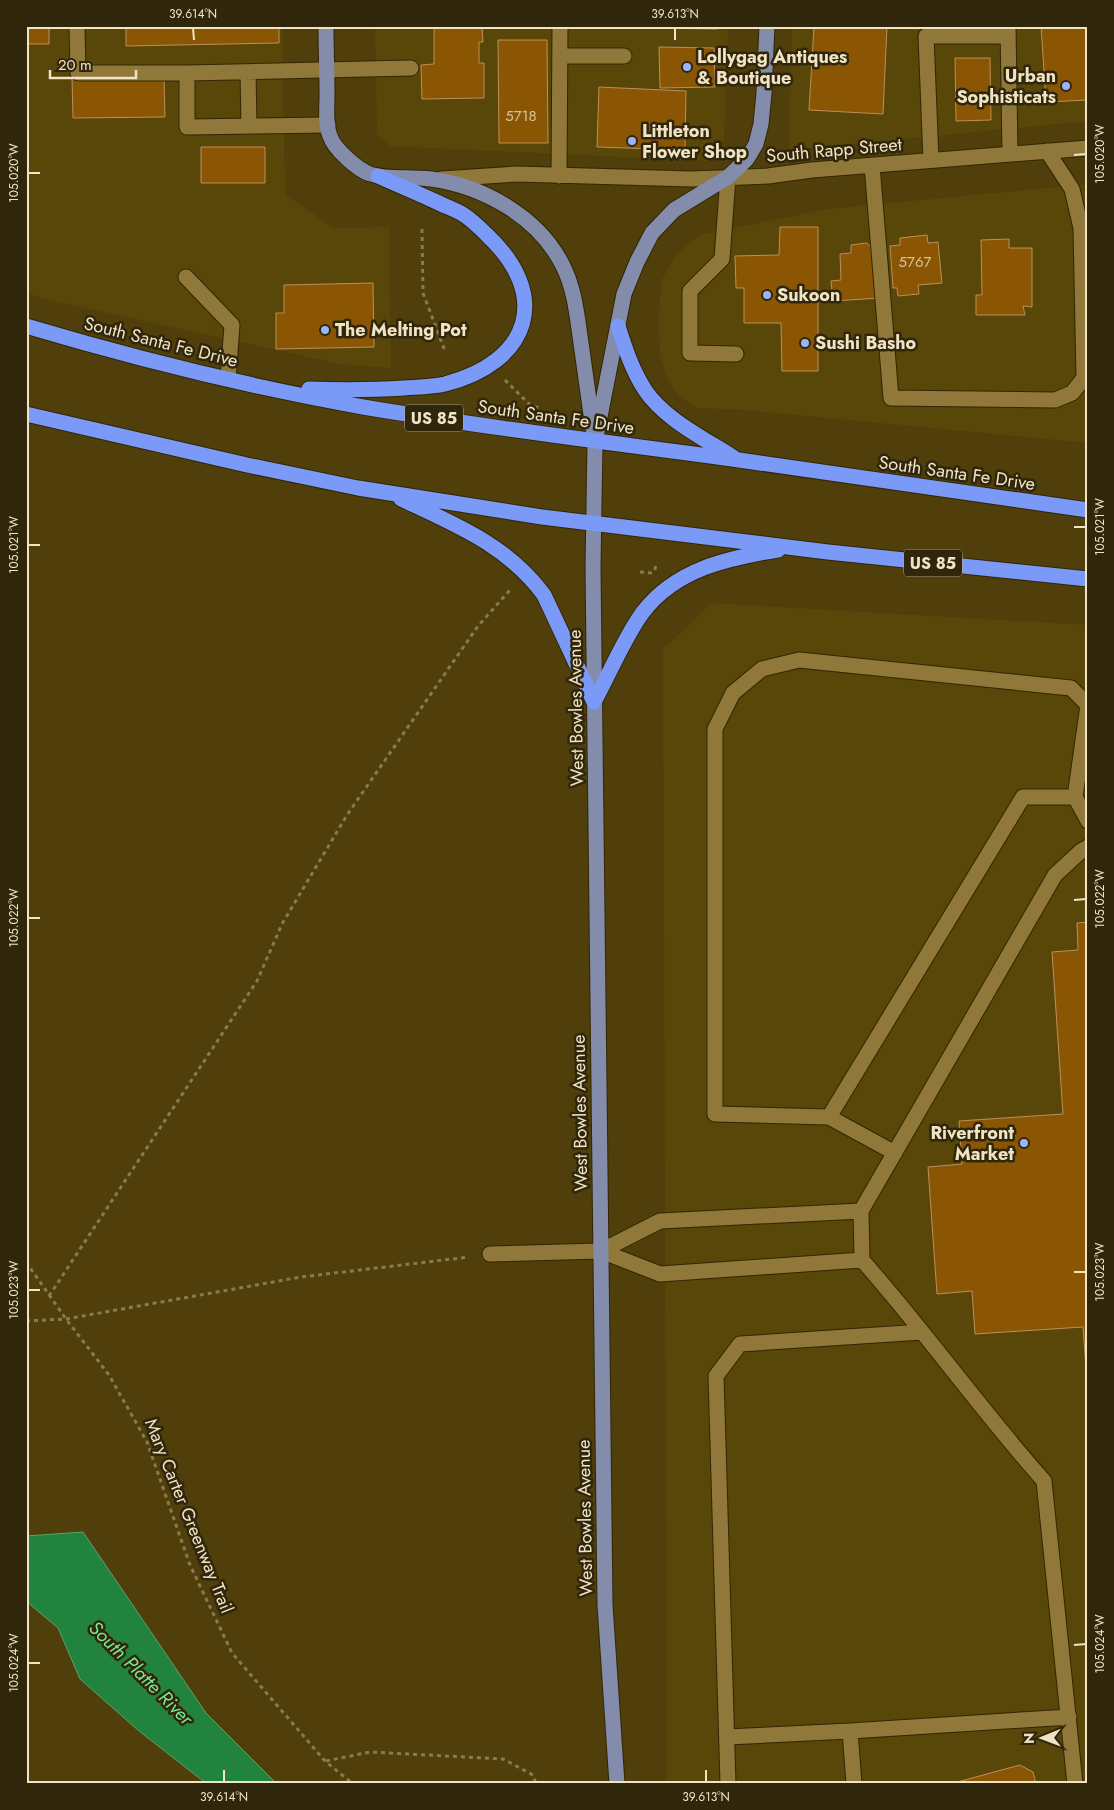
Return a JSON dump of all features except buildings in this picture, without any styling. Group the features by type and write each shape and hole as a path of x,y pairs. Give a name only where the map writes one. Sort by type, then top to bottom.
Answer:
{"highway":[{"path":"273,389 373,390 445,384 464,378 496,362 510,350 516,340 523,324 526,306 524,290 509,259 496,243 464,215 378,176"},
{"name":"South Santa Fe Drive","path":"26,326 143,359 273,389 362,406 595,442 739,460 1088,510"},
{"path":"618,326 628,357 646,392 680,424 739,460"},
{"name":"US 85","path":"26,414 247,466 386,492 592,524 828,552 1088,579"},
{"path":"386,492 452,523 501,551 532,579 544,595 594,702"},
{"path":"594,702 643,612 667,588 687,574 713,564 741,556 797,548"}],"main road":[{"path":"326,26 329,131"},
{"name":"West Bowles Avenue","path":"617,1784 605,1605 592,524 595,442 624,294 637,262 652,233 674,210 728,177 747,160 756,144 761,124 767,26"},
{"name":"South Rapp Street","path":"329,131 348,161 368,174 431,179"},
{"name":"West Bowles Avenue","path":"431,179 461,186 509,208 540,233 562,265 576,306 595,442"}],"street":[{"path":"77,26 78,73 186,73 411,68"},
{"path":"559,176 560,26"},
{"path":"931,160 926,36 1008,31 1010,154"},
{"path":"560,56 624,56"},
{"path":"248,72 249,126"},
{"path":"186,73 188,127 249,126 329,131"},
{"name":"South Rapp Street","path":"431,179 517,174 641,178 768,176 931,160 1088,148"},
{"path":"872,166 891,398 1055,400 1072,393 1084,378 1081,228 1072,189 1047,151"},
{"path":"728,177 722,259 690,291 690,354 736,354"},
{"path":"186,276 232,325 228,379"},
{"path":"895,1153 829,1117 715,1114 715,729 733,693 762,669 799,660 1071,688 1088,705 1075,797 1088,821"},
{"path":"829,1117 1023,796 1075,797"},
{"path":"1076,1784 1044,1480 1018,1452 862,1260 861,1211 1056,875 1081,851 1088,847"},
{"path":"490,1254 601,1250 660,1221 861,1211"},
{"path":"601,1250 660,1274 862,1260"},
{"path":"728,1784 716,1376 740,1344 922,1332"},
{"path":"727,1737 1069,1717"},
{"path":"850,1731 854,1784"}],"path":[{"path":"422,229 423,293 445,351"},
{"path":"502,378 530,405 540,408"},
{"path":"640,572 655,573"},
{"path":"49,1296 257,980 282,924 347,815 478,626 511,589"},
{"path":"26,1321 66,1319 302,1277 490,1254"},
{"name":"Mary Carter Greenway Trail","path":"26,1262 49,1296 109,1375 147,1442 190,1565 232,1653 325,1761 353,1784"},
{"path":"325,1761 370,1752 503,1759 533,1775 536,1784"}],"shaded area":[{"path":"26,26 282,26 285,194 333,228 389,227 391,368 340,364 58,302 26,293"},
{"path":"375,26 728,26 724,140 706,161 390,146 377,134"},
{"path":"792,26 1088,26 1088,121 789,150"},
{"path":"1088,184 1088,443 745,410 697,408 680,397 669,382 660,356 661,281 676,255 690,241 703,234 829,209"},
{"path":"712,603 1088,625 1088,1784 667,1784 663,649"}],"water":[{"name":"South Platte River","path":"83,1532 206,1713 277,1784 207,1784 139,1731 80,1679 58,1628 26,1601 26,1536"}],"place":[{"name":"Lollygag Antiques & Boutique","path":"687,67"},
{"name":"Urban Sophisticats","path":"1066,86"},
{"name":"Littleton Flower Shop","path":"632,141"},
{"name":"Sukoon","path":"767,295"},
{"name":"The Melting Pot","path":"325,330"},
{"name":"Sushi Basho","path":"805,343"},
{"name":"Riverfront Market","path":"1024,1143"}]}
